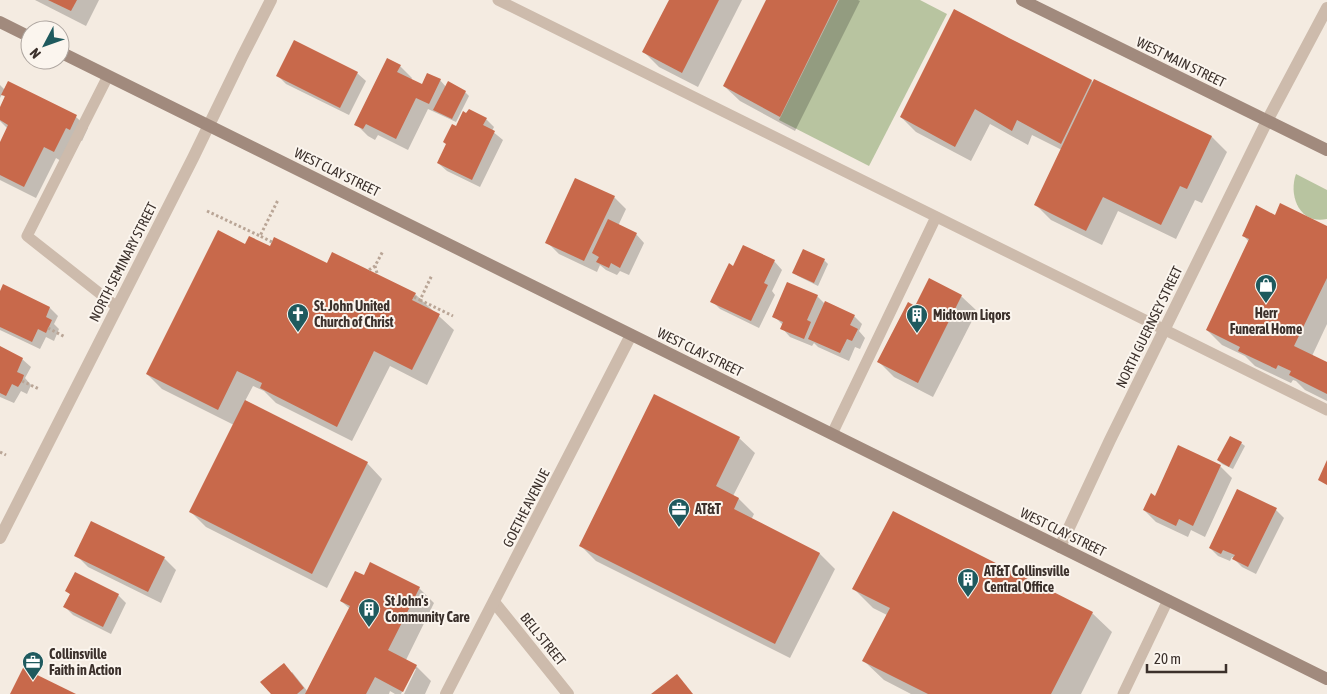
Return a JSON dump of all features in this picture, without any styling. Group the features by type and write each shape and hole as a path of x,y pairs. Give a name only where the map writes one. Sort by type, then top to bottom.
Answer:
{"main road":[{"name":"WEST MAIN STREET","path":"1022,0 1327,150"},
{"path":"0,22 20,32"},
{"name":"WEST CLAY STREET","path":"70,57 1327,678"}],"street":[{"name":"NORTH SEMINARY STREET","path":"0,538 271,0"},
{"name":"NORTH GUERNSEY STREET","path":"1060,547 1267,121 1327,8"},
{"name":"GOETHE AVENUE","path":"446,694 631,335"},
{"name":"BELL STREET","path":"494,602 568,694"}],"lane":[{"path":"498,0 1327,410"},
{"path":"108,76 27,236 117,308"},
{"path":"832,434 936,217"},
{"path":"1123,694 1168,600"}],"path":[{"path":"260,236 278,200"},
{"path":"207,211 272,242"},
{"path":"369,270 375,266 383,251"},
{"path":"375,266 377,273"},
{"path":"420,300 432,275"},
{"path":"414,297 453,316"},
{"path":"48,328 65,337"},
{"path":"22,381 39,389"},
{"path":"0,452 6,455"}],"green space":[{"path":"839,0 920,0 947,14 869,166 779,120"},
{"path":"1296,174 1327,190 1327,219 1318,220 1310,218 1298,207 1294,191"}],"building":[{"path":"48,0 77,0 71,11"},
{"path":"669,0 719,0 682,73 642,52"},
{"path":"766,0 838,0 780,117 723,86"},
{"path":"954,9 1092,80 1061,144 1017,120 1012,131 975,109 955,147 900,117"},
{"path":"294,40 358,72 340,108 276,76"},
{"path":"387,58 401,65 397,72 422,84 427,73 441,79 429,104 416,98 396,139 366,124 363,129 354,125"},
{"path":"1094,79 1212,136 1187,189 1180,186 1161,225 1103,197 1086,231 1034,205"},
{"path":"8,81 77,115 70,130 66,128 54,152 44,147 24,187 0,175 0,142 8,125 0,120 0,107 5,96 1,95"},
{"path":"448,81 466,91 452,119 433,110"},
{"path":"469,109 487,118 483,125 495,131 472,180 437,163 446,144 443,142 452,124 456,126 463,111 466,113"},
{"path":"575,178 615,196 584,261 545,243"},
{"name":"Herr Funeral Home","path":"1280,203 1327,226 1327,278 1294,346 1327,362 1327,394 1289,375 1291,371 1278,365 1276,369 1238,351 1240,347 1206,330 1249,239 1242,236 1256,205 1275,215"},
{"path":"608,219 637,233 620,268 611,263 609,268 596,262 599,257 592,253"},
{"name":"St. John United Church of Christ","path":"218,230 245,244 249,236 270,246 274,237 327,263 332,252 416,293 412,300 440,314 412,370 374,351 337,427 260,388 262,383 237,371 218,410 146,374"},
{"path":"743,245 775,260 764,283 768,285 751,321 710,302 729,263 733,266"},
{"path":"803,249 825,259 814,283 792,273"},
{"name":"Midtown Liqors","path":"929,278 962,295 918,383 877,362 908,302 915,306"},
{"path":"787,282 818,295 807,320 811,322 804,339 780,329 783,322 772,317"},
{"path":"3,284 50,307 46,317 52,320 46,333 38,329 32,342 0,327 0,291"},
{"path":"825,301 855,315 850,325 858,329 852,341 847,339 840,353 808,339"},
{"path":"0,346 23,358 17,372 24,375 22,381 18,387 12,384 6,396 0,393"},
{"name":"AT&T","path":"654,394 740,437 716,486 739,498 734,509 820,553 775,644 579,546"},
{"path":"245,400 368,462 312,574 189,512"},
{"path":"1230,436 1242,442 1229,467 1217,460"},
{"path":"1178,445 1221,465 1193,526 1179,519 1176,526 1143,510 1151,493 1155,496"},
{"path":"1327,460 1327,485 1318,480"},
{"path":"1237,489 1277,508 1248,567 1232,559 1235,555 1223,550 1221,554 1209,548"},
{"name":"AT&T Collinsville Central Office","path":"893,511 1093,612 1051,694 928,694 862,661 890,608 852,589"},
{"path":"91,521 165,557 148,592 74,556"},
{"name":"St John's Community Care","path":"370,562 420,587 388,650 417,665 403,692 375,677 366,694 305,694 350,606 340,601 355,571 364,575"},
{"path":"75,572 119,594 103,627 63,607 70,594 65,591"},
{"path":"284,663 304,688 297,694 271,694 260,682"},
{"name":"Collinsville Faith in Action","path":"23,668 76,694 10,694"},
{"path":"677,674 693,694 651,694"}],"place":[{"name":"Herr Funeral Home","path":"1266,304"},
{"name":"St. John United Church of Christ","path":"298,333"},
{"name":"Midtown Liqors","path":"917,334"},
{"name":"AT&T","path":"679,528"},
{"name":"AT&T Collinsville Central Office","path":"968,598"},
{"name":"St John's Community Care","path":"369,628"},
{"name":"Collinsville Faith in Action","path":"33,681"}]}
